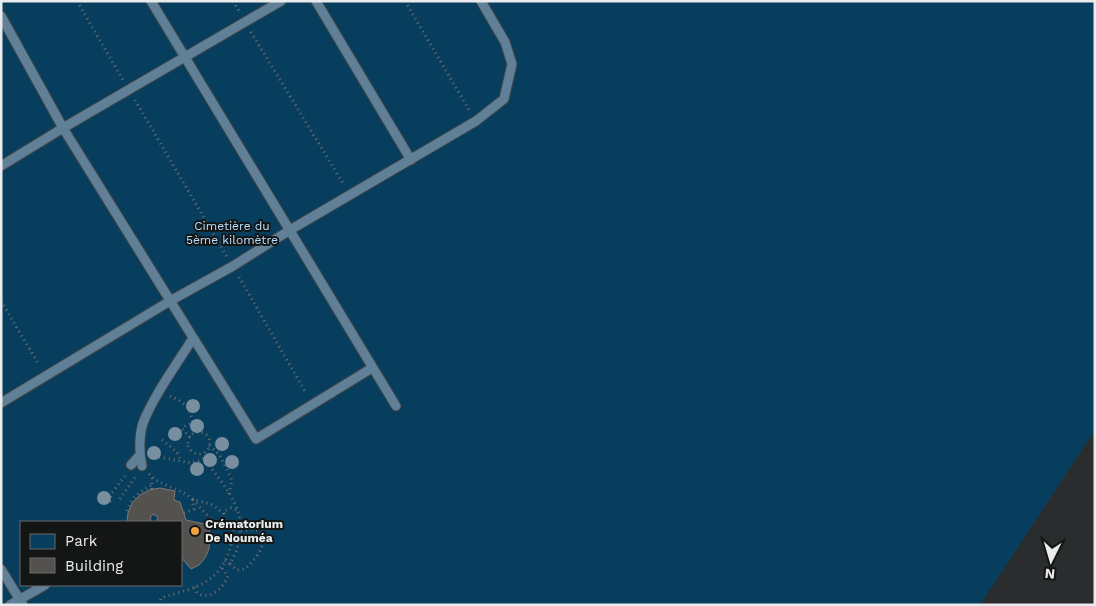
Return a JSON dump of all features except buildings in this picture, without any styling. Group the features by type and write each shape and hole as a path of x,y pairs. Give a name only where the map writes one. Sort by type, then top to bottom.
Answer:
{"lane":[{"path":"151,1 396,406"},
{"path":"1,166 281,1"},
{"path":"316,1 411,160"},
{"path":"1,403 476,121 504,100 512,64 505,42 481,1"},
{"path":"1,16 63,128 256,439 372,368"},
{"path":"142,466 139,456 143,424 170,374 193,338"},
{"path":"131,465 139,456"},
{"path":"1,568 22,602"},
{"path":"10,605 22,602 43,586"}],"path":[{"path":"78,1 313,404"},
{"path":"233,1 350,195"},
{"path":"405,1 476,121"},
{"path":"1,301 46,376"},
{"path":"160,392 182,402 190,410 193,423"},
{"path":"190,437 182,429 186,425 193,423 204,424"},
{"path":"160,605 162,598 195,587 215,576 222,568 231,544 234,526 240,520 239,511 216,473 201,454 191,451 188,444 190,437 196,433 202,433 208,437 209,446 219,454 232,480 229,494"},
{"path":"162,440 177,452 181,462"},
{"path":"201,454 209,446"},
{"path":"159,456 192,463 205,459"},
{"path":"110,502 111,494 131,465"},
{"path":"120,499 142,466 152,478 167,487 182,490 212,521 219,524 224,521 224,511 230,508 239,511"},
{"path":"127,511 137,495 152,487 152,478"},
{"path":"184,513 194,509 192,499"},
{"path":"192,499 214,505 224,514"},
{"path":"225,560 238,570 245,569 257,556 264,540 262,534 257,530 240,530 234,526"},
{"path":"230,564 237,550 240,530"},
{"path":"195,587 197,593 202,596 211,595 217,591 222,587 228,576 222,568"}],"green space":[{"name":"Cimetière du 5ème kilomètre","path":"1,1 1095,1 1095,430 980,605 1,605"}],"place":[{"name":"Crématorium De Nouméa","path":"195,531"}]}
